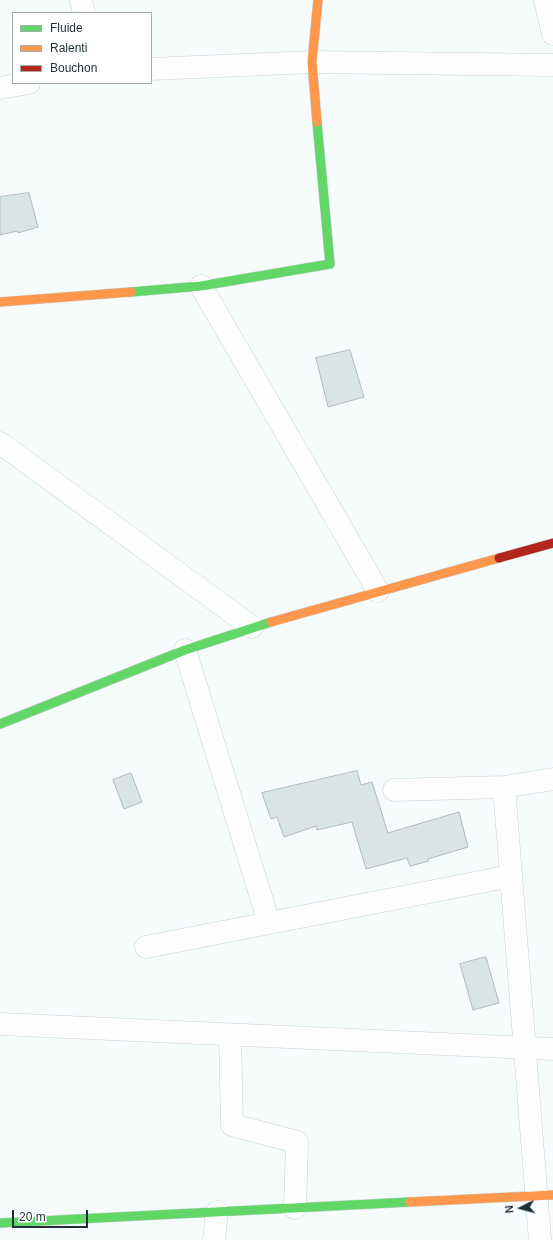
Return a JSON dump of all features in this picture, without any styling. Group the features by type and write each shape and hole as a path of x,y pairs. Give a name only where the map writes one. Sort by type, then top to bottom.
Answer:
{"street":[{"path":"81,0 84,12"},
{"path":"0,302 201,286 330,264 312,62 318,0"},
{"path":"545,0 553,30"},
{"path":"152,69 312,62 553,65"},
{"path":"0,88 24,84"},
{"path":"201,286 378,591"},
{"path":"0,444 252,627"},
{"path":"0,724 185,650 252,627 553,543"},
{"path":"185,650 269,924"},
{"path":"394,790 504,787 553,779"},
{"path":"504,787 525,1048 545,1195 540,1240"},
{"path":"146,948 511,876"},
{"path":"0,1024 553,1049"},
{"path":"230,1035 232,1125 297,1142 295,1208"},
{"path":"0,1223 545,1195"},
{"path":"214,1240 217,1212"}],"building":[{"path":"29,193 38,227 18,233 17,231 0,235 0,197"},
{"path":"350,350 364,397 328,407 316,358"},
{"path":"357,771 361,785 372,782 388,833 459,812 468,847 410,866 407,858 366,869 352,822 317,830 316,826 284,837 277,817 271,819 262,793"},
{"path":"131,773 142,802 124,809 113,780"},
{"path":"486,957 499,1003 473,1010 460,964"}],"traffic: fast":[{"path":"131,292 201,286 330,264 317,122"},
{"path":"0,724 185,650 271,622"},
{"path":"0,1223 410,1202"}],"traffic: slow":[{"path":"317,122 312,62 318,0"},
{"path":"0,302 131,292"},
{"path":"271,622 499,558"},
{"path":"410,1202 553,1195"}],"traffic: jam":[{"path":"499,558 553,543"}]}
